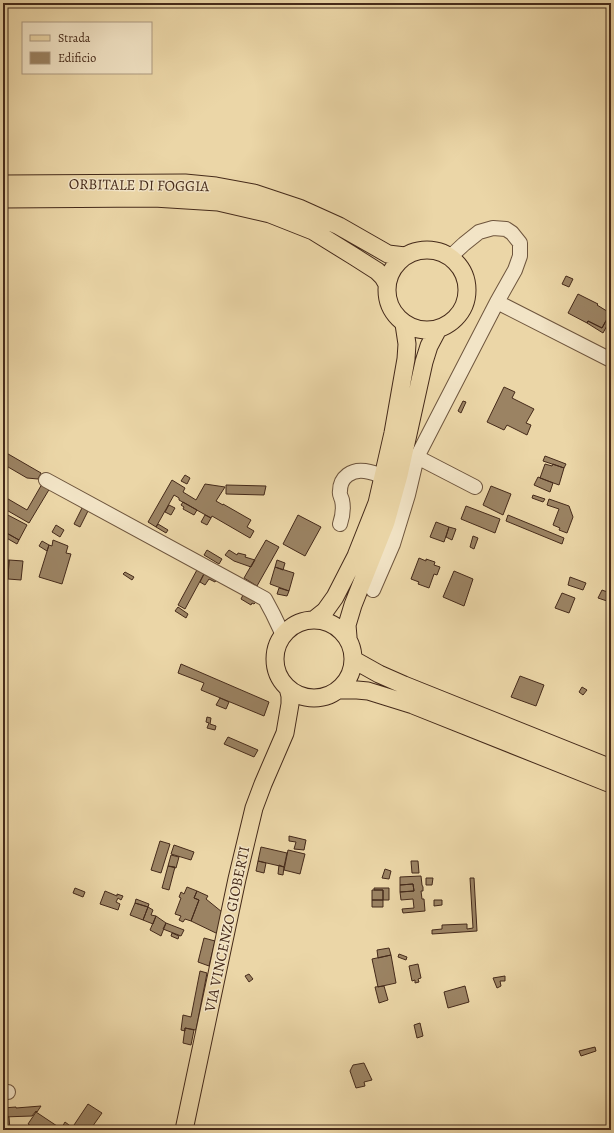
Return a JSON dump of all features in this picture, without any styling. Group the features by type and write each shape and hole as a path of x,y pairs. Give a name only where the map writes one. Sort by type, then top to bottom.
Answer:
{"main road":[{"name":"ORBITALE DI FOGGIA","path":"3,184 185,183 216,186 254,193 300,208 338,226 388,254 405,256"},
{"name":"ORBITALE DI FOGGIA","path":"3,199 154,198 218,202 270,214 313,231 377,271 387,284"},
{"path":"428,250 440,252 450,257 460,266 466,278 468,291 465,304 459,315 450,324 438,330 416,330 404,324 397,318 390,308 387,296 387,284 390,273 396,264 405,256 428,250"},
{"path":"316,619 325,611 335,597 356,556 376,503 393,433 406,360 407,344 404,324"},
{"path":"348,638 347,625 353,605 386,522 399,475 424,362 429,346 438,330"},
{"path":"316,619 334,624 342,630 348,638 352,648 354,660 352,671 347,681 338,690 328,696 316,698 306,697 296,694 282,681 278,674 275,654 277,644 282,635 289,628 306,620 316,619"},
{"path":"354,660 379,674 404,685 611,768"},
{"name":"VIA VINCENZO GIOBERTI","path":"184,1130 237,879 254,808 262,784 285,733 290,704 288,688"},
{"path":"338,690 368,691 413,705 611,784"},
{"name":"VIA VINCENZO GIOBERTI","path":"285,733 295,722 301,712 316,698"}],"street":[{"path":"373,590 393,544 418,457 497,302 515,270 520,256 520,243 512,233 506,229 493,228 479,232 450,257"},
{"path":"497,302 611,360"},
{"path":"418,457 475,487"},
{"path":"340,524 344,508 339,492 345,477 353,471 364,470 383,477"},
{"path":"46,480 265,599 274,614 282,635"}],"building":[{"path":"566,276 573,279 569,287 562,284"},
{"path":"578,294 598,304 597,305 610,313 602,328 588,321 587,323 568,313"},
{"path":"588,321 602,328 606,321 609,322 603,333 587,323"},
{"path":"504,387 515,392 512,398 534,409 526,423 531,425 527,435 507,425 504,430 487,422"},
{"path":"463,401 466,402 461,413 458,411"},
{"path":"3,451 41,473 38,479 27,478 3,464"},
{"path":"545,456 566,464 564,468 543,461"},
{"path":"545,464 552,466 553,464 564,468 559,485 540,478"},
{"path":"185,475 190,478 187,484 181,481"},
{"path":"538,477 553,483 550,492 534,485"},
{"path":"172,480 185,488 183,492 196,500 205,484 225,487 216,501 251,520 247,527 254,531 250,538 212,516 211,518 179,500 179,498 174,495 156,527 148,522"},
{"path":"42,484 50,488 29,523 3,508 3,496 27,510"},
{"path":"226,485 266,486 264,495 226,494"},
{"path":"491,486 511,494 503,515 483,505"},
{"path":"533,495 545,499 543,502 532,498"},
{"path":"549,499 569,506 573,517 567,533 559,530 560,528 553,525 559,509 547,505"},
{"path":"183,502 197,510 194,515 183,509 184,507 181,505"},
{"path":"84,504 90,507 80,527 74,524"},
{"path":"169,505 175,508 171,515 165,512"},
{"path":"466,506 500,519 495,533 461,519"},
{"path":"4,513 27,525 19,540 3,531"},
{"path":"205,515 211,518 207,525 201,522"},
{"path":"298,515 321,527 305,556 283,544"},
{"path":"508,515 564,538 562,544 506,521"},
{"path":"436,522 449,527 444,542 430,537"},
{"path":"158,524 168,530 166,533 156,527"},
{"path":"56,525 64,530 60,537 52,532"},
{"path":"449,527 456,529 452,540 446,537"},
{"path":"3,531 19,540 17,544 3,536"},
{"path":"473,536 478,538 474,549 470,547"},
{"path":"53,540 68,546 66,553 71,554 62,584 39,577 49,545 52,546"},
{"path":"266,540 279,547 257,586 244,578"},
{"path":"42,541 49,545 47,551 39,546"},
{"path":"207,550 222,559 219,564 204,555"},
{"path":"229,550 237,555 238,553 246,555 245,557 255,560 251,567 234,561 225,555"},
{"path":"419,558 426,561 426,559 435,562 434,565 440,567 437,575 434,574 429,588 418,584 419,582 411,579"},
{"path":"3,560 9,560 8,579 3,577"},
{"path":"9,560 23,561 21,580 8,579"},
{"path":"277,560 285,563 283,570 275,567"},
{"path":"275,567 294,573 289,591 270,584"},
{"path":"198,568 205,572 185,609 178,605"},
{"path":"454,571 473,579 464,606 443,597"},
{"path":"125,572 134,577 132,580 123,574"},
{"path":"205,572 217,579 215,582 209,579 205,585 200,582"},
{"path":"570,577 586,583 583,590 568,585"},
{"path":"279,588 289,591 287,596 277,594"},
{"path":"602,590 610,593 607,601 598,598"},
{"path":"562,593 575,598 569,613 555,608"},
{"path":"243,595 256,602 254,604 252,603 251,605 241,599"},
{"path":"178,607 188,614 186,618 175,611"},
{"path":"181,664 269,702 264,716 201,690 204,683 178,673"},
{"path":"520,676 544,685 536,706 511,697"},
{"path":"582,687 587,690 583,695 579,692"},
{"path":"220,698 229,702 226,709 216,705"},
{"path":"207,717 211,718 210,724 216,726 215,730 207,728 209,723 206,722"},
{"path":"228,737 258,750 254,757 224,744"},
{"path":"289,836 306,840 304,850 294,849 296,842 289,841"},
{"path":"160,841 170,844 161,873 151,870"},
{"path":"174,845 194,852 191,860 171,854"},
{"path":"261,847 287,853 284,867 258,861"},
{"path":"288,850 305,854 300,874 284,870"},
{"path":"171,855 179,857 176,868 168,866"},
{"path":"258,861 266,863 264,873 256,871"},
{"path":"411,861 418,861 419,873 412,873"},
{"path":"279,865 284,867 283,875 278,874"},
{"path":"168,866 175,867 169,890 162,888"},
{"path":"385,869 391,871 389,879 382,878"},
{"path":"421,876 423,891 421,891 422,899 424,899 425,911 403,913 402,909 414,908 413,899 401,900 400,892 414,891 413,884 400,885 400,877"},
{"path":"426,878 433,878 432,885 426,885"},
{"path":"470,878 474,878 477,931 432,934 432,930 442,929 442,925 467,924 467,929 473,928"},
{"path":"413,884 414,891 400,892 400,885"},
{"path":"187,887 197,891 194,898 199,900 191,921 185,919 183,922 179,920 181,916 175,914 181,898 179,897 181,892 184,894"},
{"path":"75,888 85,892 83,897 73,893"},
{"path":"374,888 389,888 389,900 383,900 383,890 374,890"},
{"path":"372,890 383,890 383,900 372,900"},
{"path":"105,891 117,896 117,894 123,896 121,900 118,898 116,902 120,904 118,910 100,904"},
{"path":"197,891 208,896 206,899 222,912 218,934 191,921 199,900 194,898"},
{"path":"136,899 149,904 148,907 135,903"},
{"path":"372,900 383,900 383,907 372,907"},
{"path":"434,900 442,900 442,905 434,906"},
{"path":"135,903 148,907 143,920 130,915"},
{"path":"148,907 153,910 151,915 156,916 153,924 143,920"},
{"path":"156,916 166,923 161,936 150,930"},
{"path":"166,923 184,930 181,936 163,929"},
{"path":"172,933 179,936 178,939 171,936"},
{"path":"204,938 215,941 209,966 198,962"},
{"path":"389,948 391,955 378,958 377,950"},
{"path":"399,954 407,957 406,960 398,957"},
{"path":"391,955 396,983 378,987 372,959"},
{"path":"418,964 421,978 418,979 419,982 415,983 415,980 412,981 409,966"},
{"path":"200,971 207,973 196,1030 185,1028 185,1031 181,1030 183,1015 191,1017"},
{"path":"249,974 253,979 249,982 245,976"},
{"path":"505,976 505,981 500,981 501,986 497,988 493,978"},
{"path":"384,986 388,1000 379,1003 375,987"},
{"path":"465,986 469,1002 448,1008 444,992"},
{"path":"420,1023 423,1036 417,1038 414,1025"},
{"path":"185,1028 194,1030 191,1045 183,1043"},
{"path":"595,1047 596,1051 581,1056 579,1051"},
{"path":"364,1063 372,1080 364,1082 365,1086 356,1088 350,1071 353,1065"},
{"path":"88,1104 102,1113 90,1130 81,1130 74,1125"},
{"path":"41,1106 32,1116 3,1117 3,1108"},
{"path":"36,1112 63,1130 37,1130 28,1124"},
{"path":"3,1117 9,1117 10,1130 3,1130"},
{"path":"65,1122 73,1128 72,1130 61,1129"}]}
